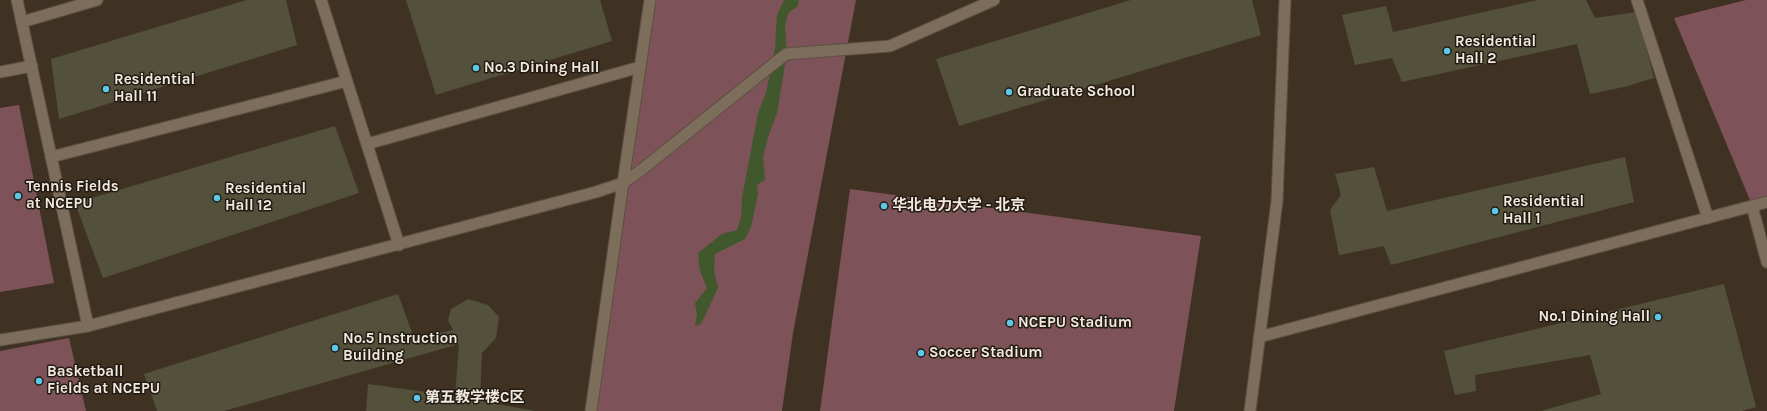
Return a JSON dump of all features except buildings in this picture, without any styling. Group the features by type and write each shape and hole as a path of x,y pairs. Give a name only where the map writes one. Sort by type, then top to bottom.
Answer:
{"street":[{"path":"17,0 88,326"},
{"path":"22,22 98,0"},
{"path":"321,0 398,245"},
{"path":"592,411 650,0"},
{"path":"0,340 88,326 398,245 596,192 623,183 786,54 890,46 994,0"},
{"path":"1250,411 1277,201 1285,0"},
{"path":"1637,0 1708,218"},
{"path":"0,72 32,66"},
{"path":"367,144 640,67"},
{"path":"51,157 347,81"},
{"path":"1260,338 1767,202"},
{"path":"1752,206 1767,262"}],"shaded area":[{"path":"651,0 856,0 793,333 782,411 592,411"},
{"path":"784,0 799,0 798,6 788,13 785,27 787,52 777,113 768,137 763,157 765,180 757,185 758,194 751,227 745,239 715,254 714,271 718,288 701,324 695,326 697,314 695,303 707,288 700,271 698,253 722,234 737,230 741,217 742,198 758,113 766,93 772,65 775,48 777,15"},
{"path":"1746,0 1767,0 1767,201 1752,205 1674,18"},
{"name":"Tennis Fields at NCEPU","path":"19,105 54,283 0,292 0,108"},
{"name":"NCEPU Stadium","path":"850,189 1201,236 1174,411 820,411"},
{"name":"Basketball Fields at NCEPU","path":"69,338 86,411 0,411 0,351"}],"place":[{"name":"Residential Hall 2","path":"1447,51"},
{"name":"No.3 Dining Hall","path":"476,68"},
{"name":"Residential Hall 11","path":"106,89"},
{"name":"Graduate School","path":"1009,92"},
{"name":"Tennis Fields at NCEPU","path":"18,196"},
{"name":"Residential Hall 12","path":"217,198"},
{"name":"华北电力大学 - 北京","path":"884,206"},
{"name":"Residential Hall 1","path":"1495,211"},
{"name":"No.1 Dining Hall","path":"1658,317"},
{"name":"NCEPU Stadium","path":"1010,323"},
{"name":"No.5 Instruction Building","path":"335,348"},
{"name":"Soccer Stadium","path":"921,353"},
{"name":"Basketball Fields at NCEPU","path":"39,381"},
{"name":"第五教学楼C区","path":"417,398"}]}
